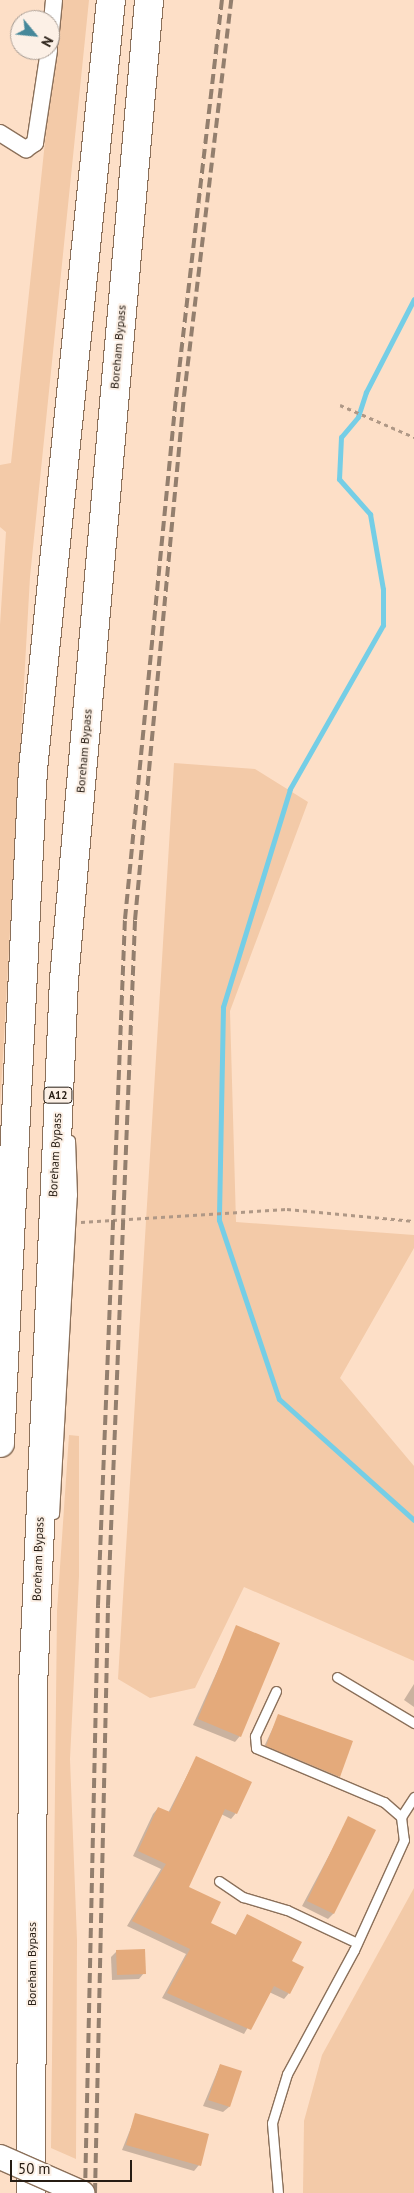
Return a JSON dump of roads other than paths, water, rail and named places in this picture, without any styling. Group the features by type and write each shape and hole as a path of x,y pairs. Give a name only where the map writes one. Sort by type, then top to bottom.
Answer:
{"highway":[{"path":"0,1443 33,770 111,0"},
{"name":"Boreham Bypass","path":"31,2193 33,1687 64,980 149,0"}],"street":[{"path":"0,133 26,149 35,143 47,60"},
{"path":"0,2157 82,2193"}],"lane":[{"path":"33,1687 59,1471 70,1223 64,980"},
{"path":"337,1677 414,1723"},
{"path":"276,1691 255,1736 256,1748 384,1802 401,1817"},
{"path":"278,2193 272,2123 287,2074 357,1943 404,1840 401,1817 414,1797"},
{"path":"219,1881 243,1897 287,1910 357,1943"}],"waterway":[{"path":"414,299 366,392 358,417 341,437 339,479 370,514 383,589 383,625 290,789 223,1007 219,1220 279,1399 414,1520"}],"railway":[{"path":"85,2193 98,1605 125,919 176,397 222,0"},
{"path":"95,2193 108,1605 135,920 184,396 231,0"}]}
